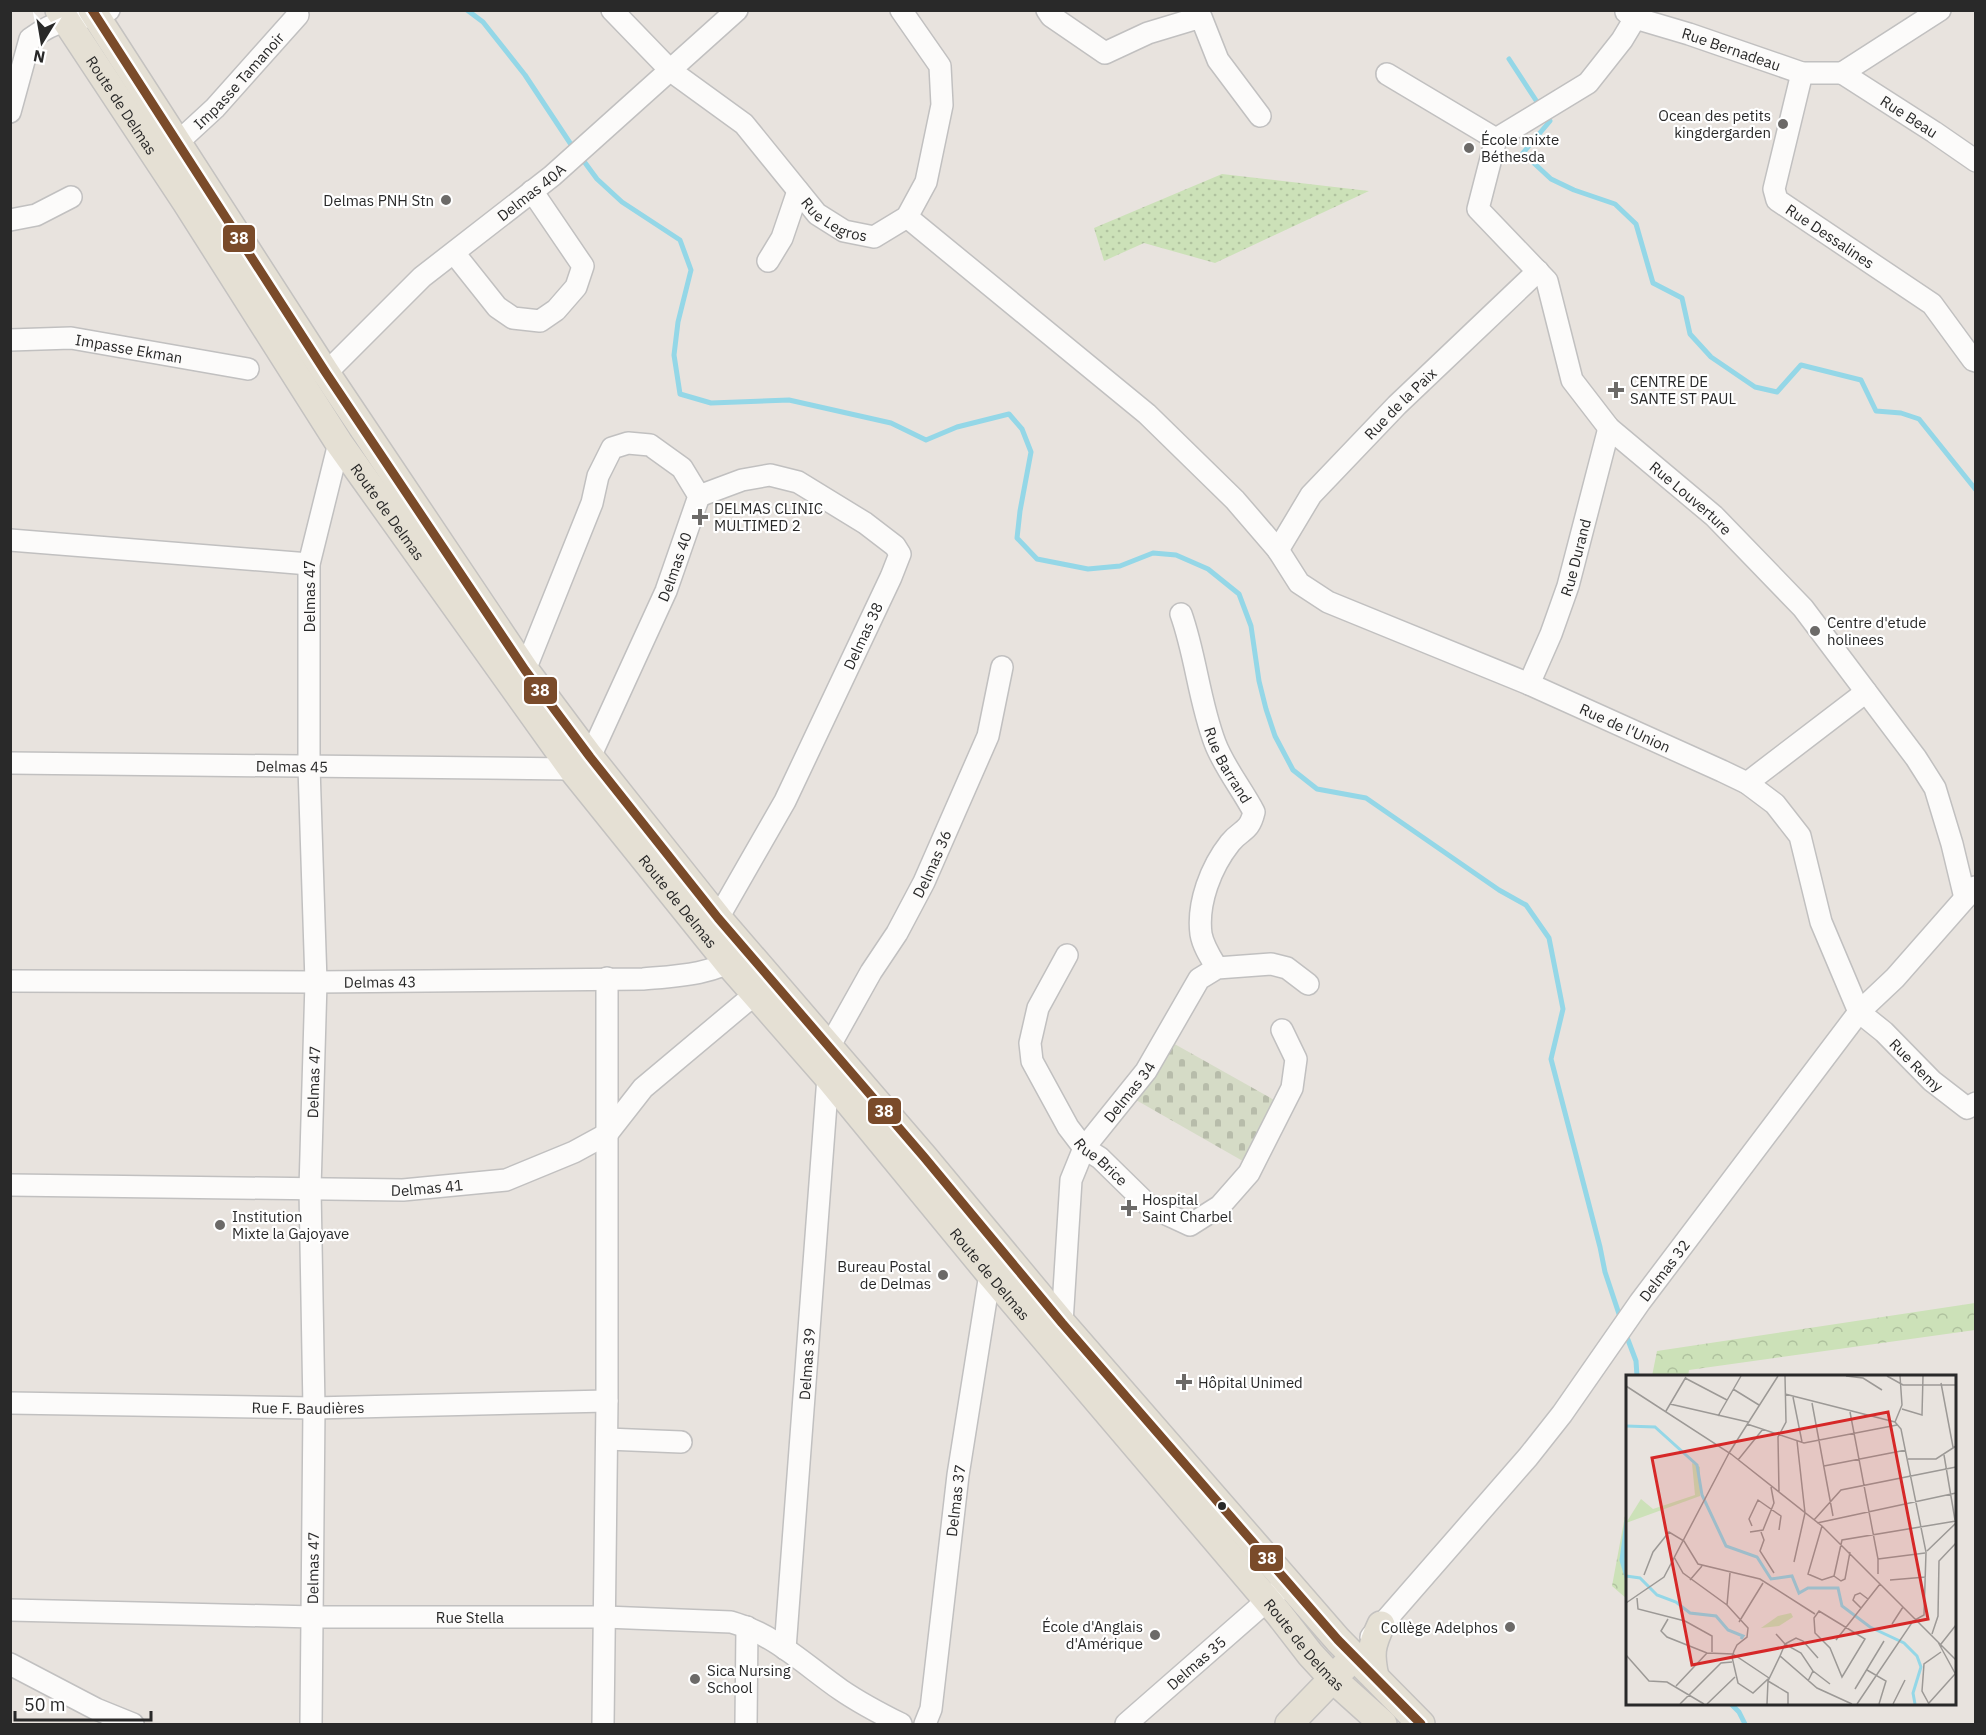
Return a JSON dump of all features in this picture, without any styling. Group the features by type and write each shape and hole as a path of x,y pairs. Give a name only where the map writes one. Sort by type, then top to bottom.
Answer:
{"main road":[{"name":"Route de Delmas","path":"99,12 177,143 326,373 525,670 581,763 718,918 738,958"},
{"name":"Route de Delmas","path":"62,16 186,202 339,443 581,763 763,987 828,1077 1000,1267 1062,1323 1346,1648 1421,1725"},
{"name":"Route de Delmas","path":"763,987 829,1047 1000,1267 1310,1654 1334,1680 1383,1725"},
{"path":"1295,1718 1334,1680 1346,1648 1381,1625"},
{"path":"1375,1677 1371,1647 1381,1625"},
{"path":"1295,1718 1314,1680 1310,1654"}],"street":[{"name":"Rue Legros","path":"612,10 671,71 744,124 817,214 844,231 874,237 907,217"},
{"name":"Delmas 40A","path":"326,373 422,277 552,176 737,10"},
{"path":"901,10 940,66 942,105 926,182 907,217"},
{"path":"1047,10 1051,16 1105,53 1199,13 1218,60 1260,116"},
{"path":"1842,73 1940,10"},
{"path":"10,112 30,39 62,16 99,12"},
{"path":"1387,74 1496,139 1588,83 1622,40 1633,13"},
{"name":"Rue Bernadeau","path":"1633,13 1802,73 1842,73"},
{"name":"Impasse Tamanoir","path":"177,143 215,108 298,15"},
{"name":"Rue Dessalines","path":"1802,73 1774,189 1777,200 1932,303 1976,361"},
{"name":"Rue Beau","path":"1842,73 1976,161"},
{"name":"Rue Louverture","path":"1496,139 1478,209 1547,281 1572,380 1609,428 1714,516 1803,608 1916,759 1935,789 1970,892"},
{"path":"453,253 497,307 513,318 540,321 556,310 576,287 583,266 532,191"},
{"path":"768,261 782,238 798,191"},
{"path":"10,220 36,215 71,197"},
{"name":"Rue de l'Union","path":"907,217 1147,414 1235,500 1278,550 1299,583 1328,602 1529,684 1747,783 1775,804 1800,836 1821,922 1859,1012"},
{"name":"Rue de la Paix","path":"1278,550 1311,495 1397,405 1538,272"},
{"name":"Impasse Ekman","path":"10,340 71,338 248,369"},
{"name":"Rue Durand","path":"1529,684 1551,634 1568,586 1609,428"},
{"name":"Delmas 47","path":"312,1725 314,1408 310,1189 316,982 309,767 309,564 339,443"},
{"path":"525,670 592,503 598,476 612,448 628,443 650,445 682,468 699,496"},
{"name":"Delmas 38","path":"699,496 742,480 770,475 798,482 865,523 895,546 900,554 785,801 718,918"},
{"name":"Delmas 40","path":"581,763 666,591 699,496"},
{"path":"10,540 309,564"},
{"name":"Rue Barrand","path":"1181,614 1215,744 1254,812 1245,831 1232,840 1222,854 1205,892 1201,912 1202,935 1217,968"},
{"name":"Delmas 36","path":"829,1047 871,972 897,933 924,882 988,736 1002,667"},
{"path":"1747,783 1866,692"},
{"name":"Delmas 45","path":"10,763 309,767 581,763"},
{"name":"Delmas 32","path":"1381,1625 1528,1457 1562,1414 1640,1302 1859,1012 1895,978 1970,892"},
{"name":"Rue Brice","path":"1067,955 1038,1008 1030,1043 1032,1061 1050,1098 1084,1148 1100,1158 1149,1206 1190,1224 1220,1206 1249,1173 1293,1088 1296,1059 1282,1030"},
{"name":"Delmas 43","path":"10,981 316,982 643,979 697,973 738,958"},
{"path":"1217,968 1271,964 1287,968 1308,984"},
{"name":"Delmas 34","path":"1062,1323 1071,1180 1084,1148 1146,1071 1199,979 1217,968"},
{"path":"603,1725 607,1439 607,978"},
{"name":"Delmas 41","path":"10,1185 403,1190 506,1180 574,1152 607,1134 643,1088 763,987"},
{"name":"Rue Remy","path":"1859,1012 1884,1032 1932,1081 1967,1108 1976,1103"},
{"name":"Delmas 39","path":"785,1649 829,1047"},
{"name":"Delmas 37","path":"926,1725 931,1709 958,1475 1000,1267"},
{"name":"Rue F. Baudières","path":"10,1403 314,1408 607,1401"},
{"path":"607,1439 681,1442"},
{"name":"Delmas 35","path":"1126,1725 1288,1583"},
{"name":"Rue Stella","path":"10,1610 314,1617 605,1617 731,1622 769,1637 842,1691 901,1725"},
{"path":"746,1725 747,1627"},
{"path":"10,1664 96,1709 133,1725"}],"green space":[{"path":"1222,174 1369,191 1215,263 1144,243 1104,261 1094,228"},
{"path":"1171,1042 1276,1101 1248,1164 1136,1100"},
{"path":"1975,1303 1975,1330 1689,1370 1688,1375 1652,1375 1657,1351"},
{"path":"1626,1510 1626,1598 1612,1586"}],"waterway":[{"path":"467,10 483,22 525,75 574,149"},
{"path":"1509,59 1541,108"},
{"path":"1546,115 1550,121 1523,153 1551,179 1574,190 1615,204 1636,224 1653,283 1682,298 1690,334 1711,357 1755,387 1777,392 1801,365 1861,380 1876,411 1901,413 1919,419 1976,490"},
{"path":"580,156 597,179 622,202 680,240 691,270 678,322 674,355 680,394 711,403 789,400 891,423 926,440 957,427 1009,414 1022,429 1031,452 1017,538 1037,559 1088,569 1120,566 1153,553 1176,555 1208,569 1239,594 1251,626 1259,681 1266,709 1275,736 1293,770 1317,789 1366,798 1499,890 1526,905 1549,938 1563,1009 1551,1059 1605,1272 1621,1320"},
{"path":"1625,1332 1636,1361 1637,1375"},
{"path":"1626,1530 1622,1560 1626,1573"},
{"path":"1732,1705 1739,1712 1745,1724"}],"transit line":[{"name":"38","path":"92,10 326,373 525,670 590,757 718,918 924,1157 1062,1323 1338,1640 1421,1724"}],"place":[{"name":"Ocean des petits kingdergarden","path":"1783,124"},
{"name":"École mixte Béthesda","path":"1469,148"},
{"name":"Delmas PNH Stn","path":"446,200"},
{"name":"CENTRE DE SANTE ST PAUL","path":"1616,390"},
{"name":"DELMAS CLINIC MULTIMED 2","path":"700,517"},
{"name":"Centre d'etude holinees","path":"1815,631"},
{"name":"Hospital Saint Charbel","path":"1129,1208"},
{"name":"Institution Mixte la Gajoyave","path":"220,1225"},
{"name":"Bureau Postal de Delmas","path":"943,1275"},
{"name":"Hôpital Unimed","path":"1184,1382"},
{"name":"Collège Adelphos","path":"1510,1627"},
{"name":"École d'Anglais d'Amérique","path":"1155,1635"},
{"name":"Sica Nursing School","path":"695,1679"}]}
